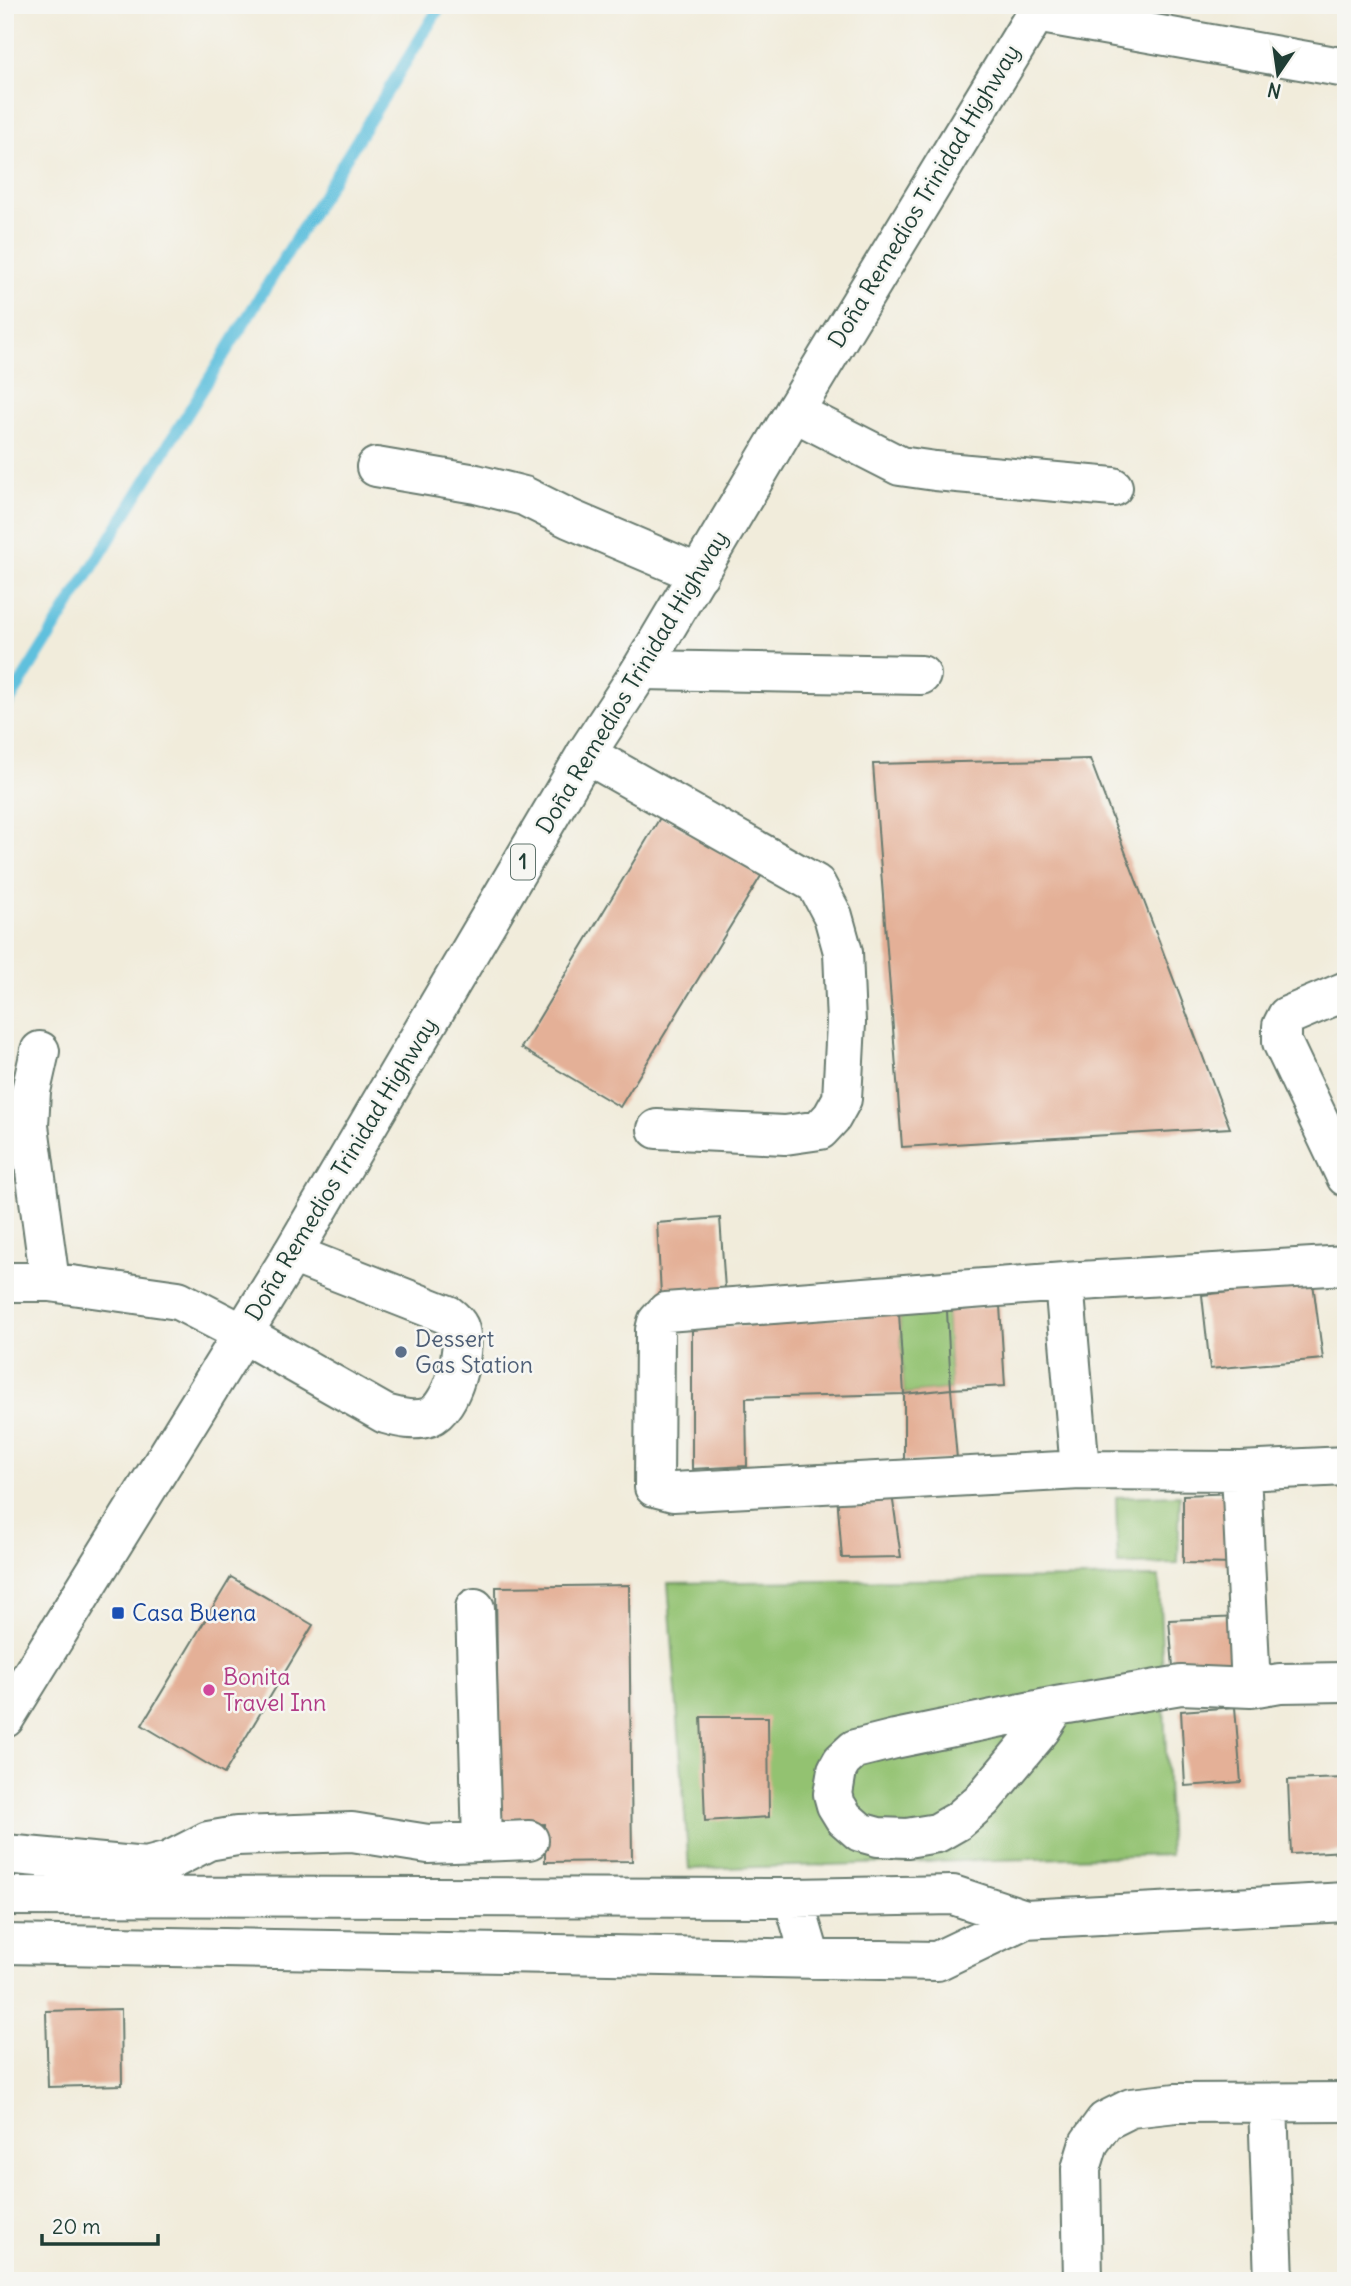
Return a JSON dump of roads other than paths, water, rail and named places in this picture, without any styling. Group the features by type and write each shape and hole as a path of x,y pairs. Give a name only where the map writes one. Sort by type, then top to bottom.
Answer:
{"main road":[{"path":"1038,9 1346,68"},
{"name":"Doña Remedios Trinidad Highway","path":"5,1718 292,1254 586,754 641,670 1038,9"},
{"path":"794,412 900,466 1113,487"},
{"path":"376,467 476,484 524,496 570,519 699,574"},
{"path":"641,670 921,675"},
{"path":"586,754 816,884 833,916 843,952 846,1023 842,1099 832,1118 820,1130 785,1136 657,1129"},
{"path":"1346,991 1287,1016 1281,1034 1282,1042 1346,1177"},
{"path":"40,1051 31,1091 29,1126 50,1282"},
{"path":"5,1282 50,1282 178,1300 386,1414 410,1420 431,1416 446,1402 461,1362 462,1341 458,1326 448,1315 292,1254"},
{"path":"1346,1265 1064,1282 666,1312 657,1322 655,1330 654,1487 673,1492 1080,1470 1241,1471 1346,1466"},
{"path":"1064,1282 1080,1470"},
{"path":"1241,1471 1251,1688"},
{"path":"475,1608 482,1841"},
{"path":"1056,1706 1041,1729 982,1800 958,1821 937,1833 907,1838 877,1838 860,1832 844,1818 836,1805 833,1794 837,1770 855,1749 1056,1706 1181,1685 1251,1688 1280,1683 1346,1682"},
{"path":"5,1854 146,1867 169,1861 208,1842 237,1836 352,1832 428,1844 529,1840"},
{"path":"5,1896 793,1898 953,1895 1025,1919 1346,1902"},
{"path":"793,1898 811,1959"},
{"path":"5,1944 937,1961 1025,1919"},
{"path":"1083,2281 1082,2169 1089,2143 1105,2122 1131,2108 1165,2104 1346,2102"},
{"path":"1268,2103 1274,2281"}],"waterway":[{"path":"5,708 441,5"}],"place":[{"name":"Dessert Gas Station","path":"401,1352"},
{"name":"Casa Buena","path":"118,1613"},
{"name":"Bonita Travel Inn","path":"209,1690"}]}
